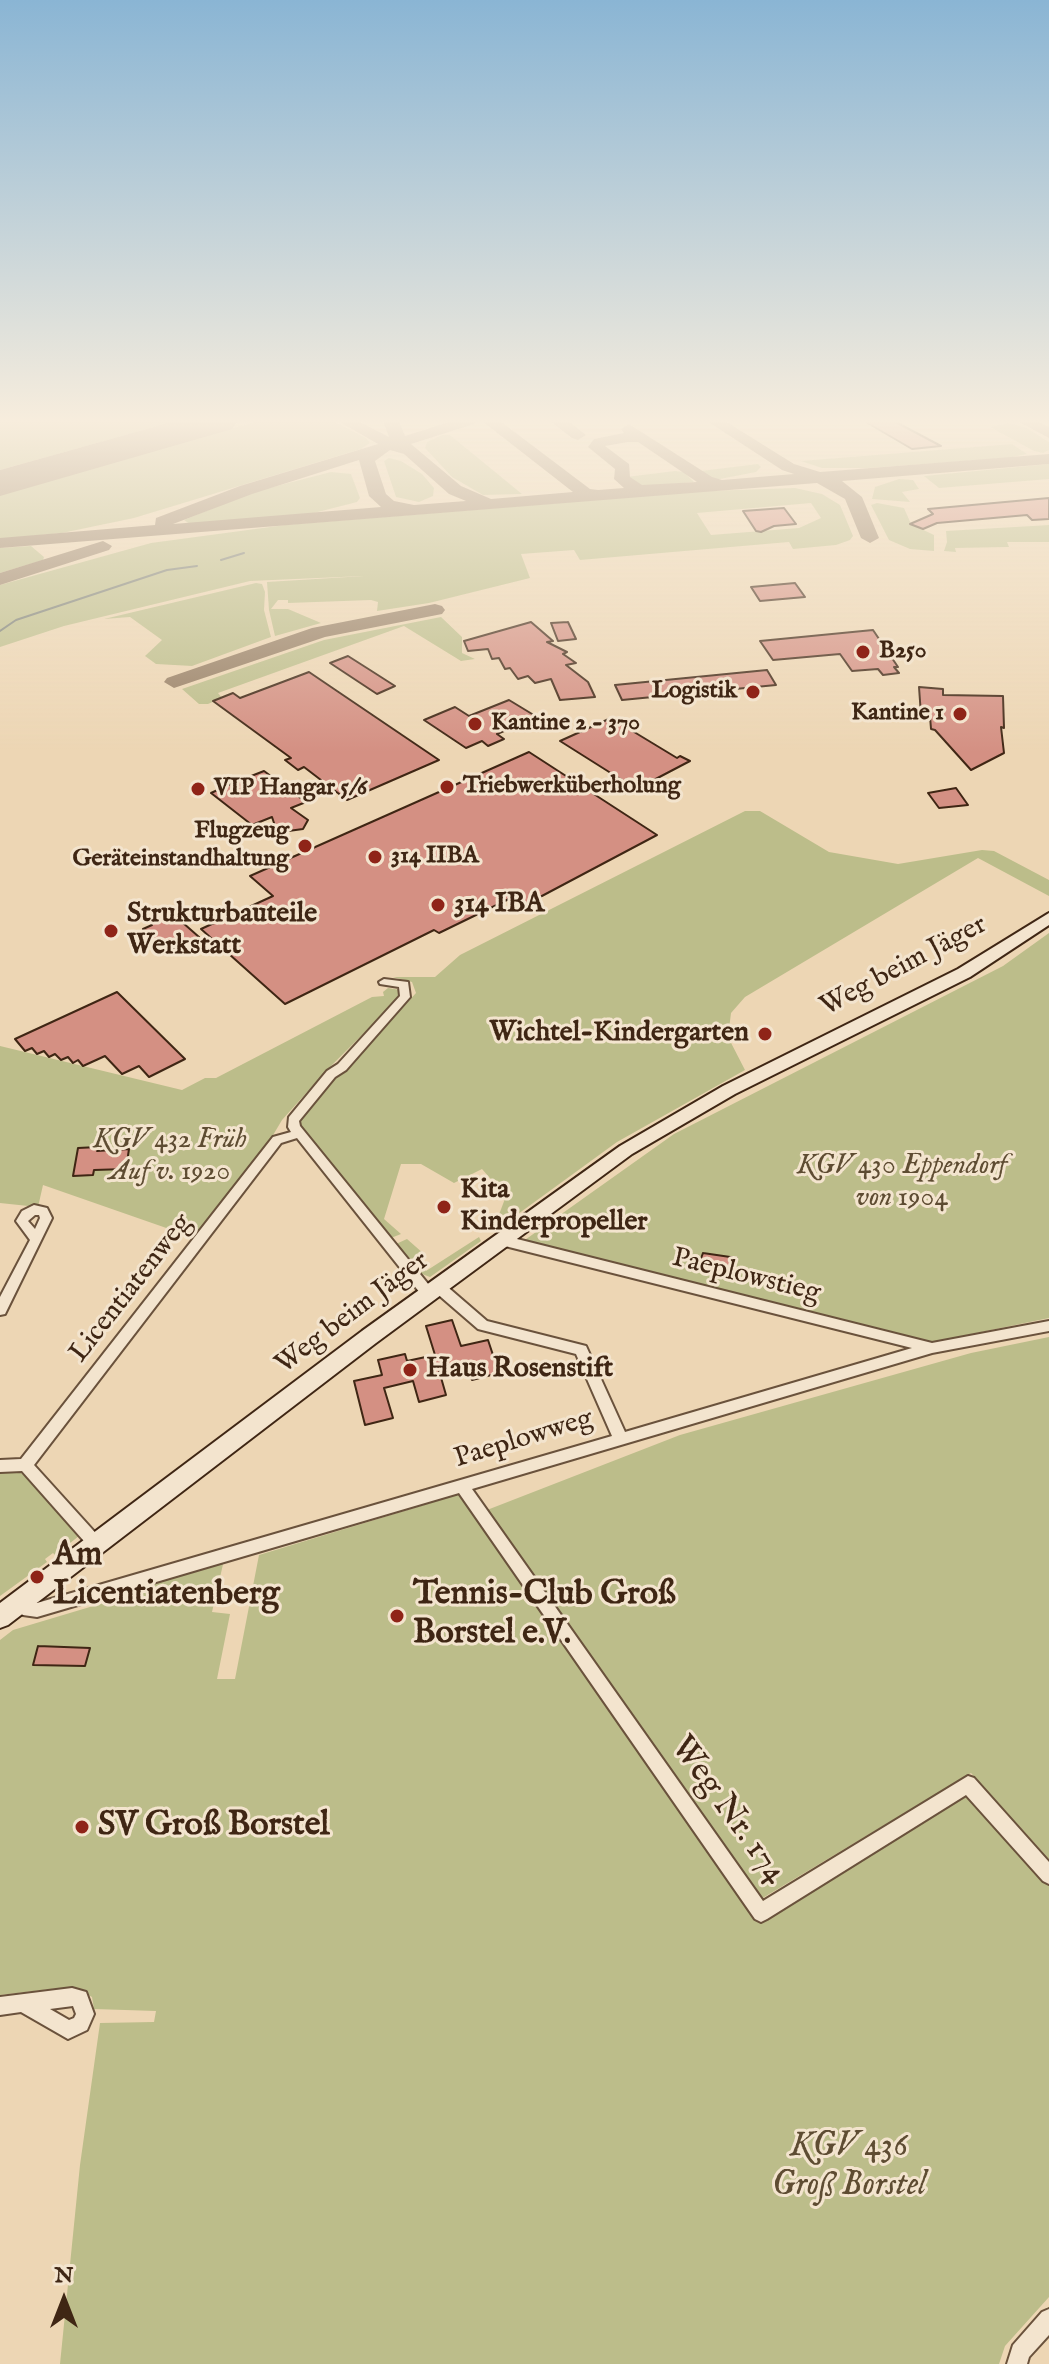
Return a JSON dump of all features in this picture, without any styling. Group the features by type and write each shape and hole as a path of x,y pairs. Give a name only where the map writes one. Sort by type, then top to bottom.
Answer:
{"street":[{"name":"Weg beim Jäger","path":"9,1610 501,1240 664,1125 964,973 1049,918"},
{"path":"384,982 404,984 405,997 342,1067 331,1074 293,1120 298,1134 434,1290 483,1325 581,1350 621,1439"},
{"name":"Licentiatenweg","path":"25,1465 277,1140 298,1134"},
{"path":"0,1310 36,1240"},
{"name":"Paeplowstieg","path":"501,1240 932,1348"},
{"name":"Paeplowweg","path":"9,1610 37,1610 932,1348 1049,1326"},
{"path":"0,1466 25,1465 96,1544"},
{"name":"Weg Nr. 174","path":"462,1486 761,1913 968,1784 1049,1875"},
{"path":"0,2006 24,2004"},
{"path":"1017,2364 1020,2352 1049,2319"}],"green space":[{"path":"0,531 70,531 62,533 0,539"},
{"path":"238,531 709,531 711,535 757,531 851,531 853,536 836,545 793,549 789,542 580,560 574,550 521,554 530,578 429,603 377,611 378,602 371,600 288,603 288,600 278,600 271,609 288,609 321,623 275,636 269,610 267,582 364,576 250,581 64,626 0,647 0,585 151,543"},
{"path":"885,531 926,531 934,535 934,551 910,549 889,540"},
{"path":"946,531 1049,531 1049,542 1007,542 1009,547 944,551"},
{"path":"31,546 44,557 43,560 0,573 0,548"},
{"path":"262,584 265,592 264,610 271,637 192,666 156,664 145,656 162,640 130,617 104,619"},
{"path":"441,617 462,637 462,653 475,659 461,661 404,626 218,693 222,698 208,704 199,704 182,689 324,640"},
{"path":"745,811 760,811 829,852 898,864 982,850 994,851 1049,880 1049,896 978,858 745,997 731,1013 728,1037 745,1070 617,1142 496,1230 494,1228 506,1196 505,1184 496,1185 482,1169 454,1183 421,1164 401,1164 384,1219 401,1234 391,1238 294,1122 329,1080 345,1070 416,993 412,982 393,977 435,977 460,955"},
{"name":"KGV 430 Eppendorf von 1904","path":"1049,933 1049,1318 933,1342 522,1242 674,1134 1003,966"},
{"name":"KGV 432 Früh Auf v. 1920","path":"388,988 401,990 403,994 282,1120 263,1152 195,1238 43,1185 38,1207 0,1203 0,1046 182,1090 205,1078 216,1078 372,997 384,996 383,992"},
{"path":"479,1237 481,1241 430,1277 422,1274 396,1244 407,1239 424,1254 415,1258 426,1271"},
{"path":"1049,1337 1049,1859 971,1773 761,1899 487,1510 680,1435 971,1353"},
{"path":"12,1471 28,1475 79,1536 0,1596 0,1473"},
{"name":"KGV 436 Groß Borstel","path":"460,1494 758,1922 968,1795 1049,1885 1049,2297 1005,2346 999,2364 60,2364 80,2165 100,2023 154,2022 156,2011 94,2009 92,1997 78,1989 0,1995 0,1640 13,1630 130,1595 132,1588 224,1560 212,1612 230,1614 217,1679 235,1679 259,1555"}],"building":[{"path":"795,583 805,597 760,601 751,587"},
{"path":"531,622 553,641 547,642 567,652 563,654 576,663 566,665 588,682 595,697 560,700 551,679 535,683 528,676 518,679 510,668 505,669 499,658 492,659 488,649 468,651 464,641"},
{"path":"568,622 576,639 558,641 551,623"},
{"path":"873,630 899,673 883,675 878,669 852,671 840,654 773,660 760,641"},
{"path":"348,656 395,686 377,694 330,663"},
{"path":"767,670 776,685 622,700 615,685"},
{"path":"309,672 439,760 347,800 304,767 298,770 285,760 291,758 213,701 233,693 240,698"},
{"name":"Kantine 1","path":"919,687 943,689 943,695 1003,696 1004,728 1001,727 1004,753 971,770 931,729 930,716 921,715"},
{"name":"Kantine 2 - 370","path":"509,700 537,717 497,734 504,739 488,746 482,741 466,748 424,720 455,707 469,716"},
{"path":"611,718 677,758 680,756 690,761 627,794 615,787 625,782 560,741"},
{"path":"529,752 657,835 523,906 511,898 439,933 434,930 285,1004 201,929 273,896 250,876"},
{"path":"264,771 306,802 291,808 308,820 303,829 281,832 272,817 252,825 211,793 233,783 234,778 241,780"},
{"path":"956,788 968,805 939,808 928,793"},
{"path":"174,915 199,937 167,952 143,929 152,925 153,921"},
{"path":"117,992 185,1059 149,1077 139,1066 122,1074 105,1056 83,1066 78,1060 73,1063 68,1057 61,1060 55,1054 49,1057 44,1051 37,1054 32,1048 25,1051 15,1039"},
{"path":"98,1147 97,1151 129,1149 126,1169 94,1170 93,1175 73,1176 78,1148"},
{"path":"703,1253 737,1258 730,1279 697,1269"},
{"name":"Haus Rosenstift","path":"452,1320 461,1346 488,1340 499,1373 472,1380 465,1361 438,1367 446,1395 419,1402 413,1381 384,1388 393,1418 365,1425 354,1381 382,1375 378,1360 405,1354 407,1361 435,1355 426,1326"},
{"path":"38,1646 90,1648 85,1666 33,1665"}],"waterway":[{"path":"221,560 244,553"},
{"path":"0,631 16,620 167,570 197,566"}],"taxiway":[{"path":"0,543 146,531"},
{"path":"867,531 870,538"},
{"path":"0,579 103,546"},
{"path":"174,682 319,632 435,610"}],"place":[{"name":"B250","path":"863,652"},
{"name":"Logistik","path":"753,692"},
{"name":"Kantine 1","path":"960,714"},
{"name":"Kantine 2 - 370","path":"475,724"},
{"name":"Triebwerküberholung","path":"447,787"},
{"name":"VIP Hangar 5/6","path":"198,789"},
{"name":"Flugzeug Geräteinstandhaltung","path":"305,846"},
{"name":"314 IIBA","path":"375,857"},
{"name":"314 IBA","path":"438,905"},
{"name":"Strukturbauteile Werkstatt","path":"111,931"},
{"name":"Wichtel-Kindergarten","path":"765,1034"},
{"name":"Kita Kinderpropeller","path":"444,1207"},
{"name":"Haus Rosenstift","path":"410,1370"},
{"name":"Am Licentiatenberg","path":"37,1577"},
{"name":"Tennis-Club Groß Borstel e.V.","path":"397,1616"},
{"name":"SV Groß Borstel","path":"82,1827"}]}
